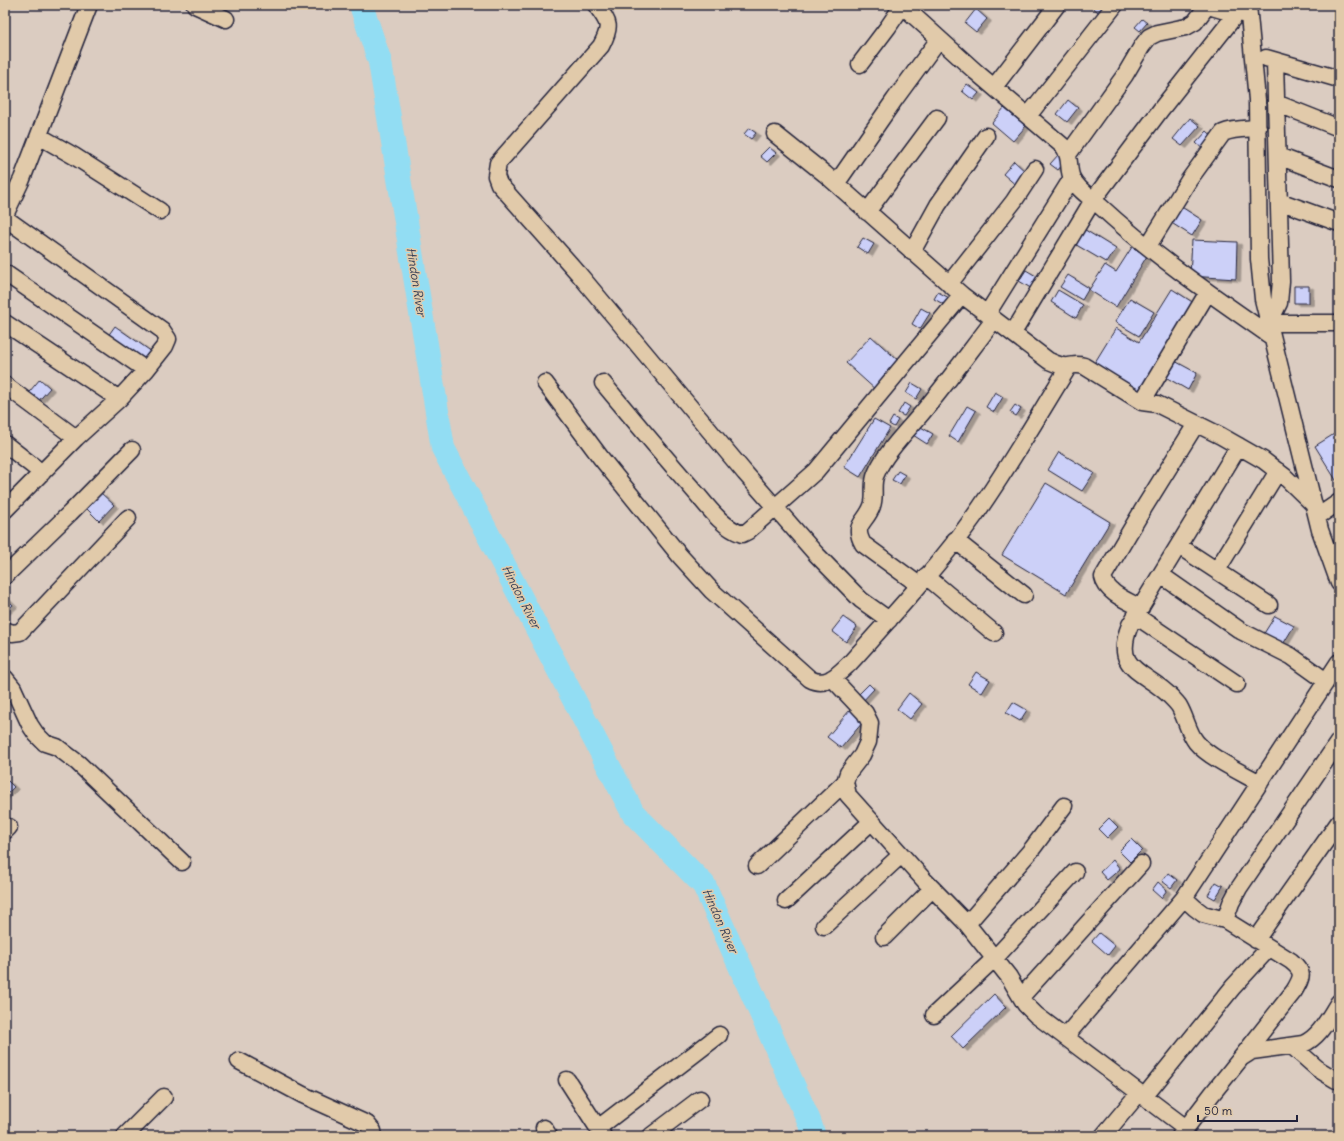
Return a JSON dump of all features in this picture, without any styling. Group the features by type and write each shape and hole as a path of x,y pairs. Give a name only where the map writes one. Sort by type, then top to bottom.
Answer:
{"street":[{"path":"5,215 22,179 89,5"},
{"path":"195,5 226,19"},
{"path":"596,5 606,18 608,24 607,34 601,46 578,74 506,152 498,163 496,176 499,184 578,273 740,467 816,554 862,600 889,620"},
{"path":"994,87 1057,5"},
{"path":"1028,116 1115,5"},
{"path":"860,64 903,6 1064,147 1068,153 1072,178 1093,200 1118,223 1208,292 1270,330 1303,322 1339,323"},
{"path":"1068,153 1125,75 1149,37 1157,33 1186,27 1195,22 1206,6 1245,11"},
{"path":"1245,11 1253,54 1257,100 1259,259 1263,299 1316,511 1339,584"},
{"path":"1013,333 1093,200 1162,108 1245,11"},
{"path":"836,184 939,39"},
{"path":"1253,54 1339,79"},
{"path":"1270,330 1279,303 1281,280 1275,60"},
{"path":"1276,103 1339,128"},
{"path":"867,212 937,118"},
{"path":"1148,246 1198,168 1223,133 1229,130 1258,128"},
{"path":"775,134 836,184 962,295 1049,361 1061,366 1075,364 1084,366 1142,402 1157,404 1239,446 1278,471 1316,511"},
{"path":"38,136 74,156 160,211"},
{"path":"912,252 938,205 986,136"},
{"path":"1278,156 1339,179"},
{"path":"949,284 1014,201 1035,169"},
{"path":"994,633 923,580 863,544 859,536 858,529 871,510 873,504 873,482 876,472 886,456 946,383 991,317 1072,178"},
{"path":"1279,201 1339,223"},
{"path":"5,218 162,330 168,339 165,346 146,370 119,399 76,438 5,510"},
{"path":"5,273 146,370"},
{"path":"1142,402 1208,292"},
{"path":"603,383 721,521 736,532 742,534 748,532 816,471 962,295"},
{"path":"5,323 119,399"},
{"path":"545,383 646,516 680,556 712,591 817,683 827,681 832,678 850,663 923,580 975,515 1069,366"},
{"path":"5,385 76,438"},
{"path":"1196,424 1145,506 1103,578 1104,584 1110,590 1237,684"},
{"path":"5,444 42,473"},
{"path":"1239,446 1130,626 1125,638 1124,650 1127,660 1140,674 1169,694 1179,706 1191,735 1206,752 1260,784"},
{"path":"5,576 132,450"},
{"path":"1217,570 1278,471"},
{"path":"1316,511 1339,502"},
{"path":"5,630 12,633 20,632 128,518"},
{"path":"955,540 1024,596"},
{"path":"1179,546 1269,605"},
{"path":"1161,575 1241,630 1267,645 1291,656 1326,681"},
{"path":"1065,1038 1184,898 1339,662"},
{"path":"5,678 13,688 36,734 45,743 58,747 78,763 182,862"},
{"path":"757,866 845,782 848,772 862,755 868,742 870,723 865,713 832,678"},
{"path":"1225,920 1231,903 1239,888 1339,741"},
{"path":"845,782 848,795 932,889 967,924 1009,976 1022,996 1025,1004 1036,1015 1065,1038 1098,1061 1141,1095 1183,1132 1294,991 1302,974 1299,968 1291,961 1225,920 1203,914 1184,898"},
{"path":"967,924 1032,849 1064,806"},
{"path":"786,901 871,822"},
{"path":"1103,1136 1141,1095 1233,987 1339,822"},
{"path":"824,926 901,855"},
{"path":"1022,996 1141,864"},
{"path":"934,1015 995,958 1075,872"},
{"path":"884,937 932,889"},
{"path":"1241,1058 1252,1052 1303,1044 1314,1037 1323,1027 1339,1002"},
{"path":"567,1080 601,1132 719,1036"},
{"path":"1292,1046 1318,1070 1336,1080 1339,1080"},
{"path":"239,1061 303,1095 367,1124 374,1131 374,1136"},
{"path":"125,1136 164,1097"},
{"path":"651,1136 700,1099"}],"building":[{"path":"1094,5 1109,5 1103,16 1092,7"},
{"path":"976,9 987,19 976,32 965,23"},
{"path":"1142,19 1147,23 1140,31 1135,27"},
{"path":"967,84 979,93 973,100 962,91"},
{"path":"1068,100 1078,108 1067,122 1057,114"},
{"path":"1004,108 1026,126 1013,141 992,123"},
{"path":"1190,118 1200,126 1182,146 1173,139"},
{"path":"749,128 756,133 751,139 744,134"},
{"path":"1207,131 1217,140 1206,152 1196,143"},
{"path":"769,147 776,153 767,162 760,156"},
{"path":"1059,154 1066,160 1058,170 1050,164"},
{"path":"1014,161 1028,174 1017,186 1003,174"},
{"path":"1180,206 1202,220 1192,236 1170,222"},
{"path":"1082,228 1116,249 1107,263 1073,243"},
{"path":"863,238 874,244 868,254 857,247"},
{"path":"1192,240 1237,242 1236,279 1190,276"},
{"path":"1132,247 1147,256 1116,307 1089,290 1105,265 1116,272"},
{"path":"1026,270 1041,279 1034,290 1019,281"},
{"path":"1068,275 1089,288 1082,300 1060,287"},
{"path":"1294,286 1309,286 1309,303 1294,303"},
{"path":"1172,289 1197,305 1141,397 1092,367 1116,328 1139,342"},
{"path":"1058,290 1083,305 1076,318 1051,302"},
{"path":"938,292 951,299 947,306 934,299"},
{"path":"1130,298 1154,312 1139,336 1115,322"},
{"path":"921,308 930,313 920,329 912,324"},
{"path":"115,326 152,352 142,366 105,340"},
{"path":"871,336 902,364 877,391 846,363"},
{"path":"1171,359 1197,373 1188,390 1162,375"},
{"path":"40,379 50,388 35,405 25,397"},
{"path":"912,383 922,389 916,399 906,393"},
{"path":"995,392 1003,397 994,412 986,407"},
{"path":"904,403 910,407 904,416 898,413"},
{"path":"1015,405 1021,409 1016,416 1010,412"},
{"path":"967,406 976,411 958,442 949,436"},
{"path":"893,417 898,420 894,427 889,424"},
{"path":"874,419 890,428 860,477 844,467"},
{"path":"919,426 933,434 927,444 913,435"},
{"path":"1339,431 1339,485 1315,446"},
{"path":"1059,452 1094,473 1082,491 1048,470"},
{"path":"898,471 905,475 900,484 892,480"},
{"path":"1046,483 1110,522 1066,594 1002,555"},
{"path":"101,493 114,505 99,521 86,508"},
{"path":"5,597 13,605 5,612"},
{"path":"1275,616 1294,626 1282,646 1263,635"},
{"path":"843,617 857,627 846,642 832,631"},
{"path":"976,672 990,680 982,693 968,684"},
{"path":"869,684 874,689 861,703 855,698"},
{"path":"909,693 922,704 910,719 897,709"},
{"path":"1013,702 1027,710 1020,721 1006,713"},
{"path":"850,710 863,722 841,748 827,737"},
{"path":"8,781 14,787 5,796 5,784"},
{"path":"1109,818 1118,827 1107,838 1098,829"},
{"path":"1131,839 1142,850 1130,862 1119,851"},
{"path":"1113,860 1120,869 1107,880 1100,872"},
{"path":"1168,873 1177,880 1171,888 1162,881"},
{"path":"1158,882 1167,890 1161,898 1152,890"},
{"path":"1216,882 1223,886 1215,899 1208,895"},
{"path":"1099,933 1115,946 1108,955 1092,941"},
{"path":"994,994 1006,1007 963,1049 951,1036"}],"waterway":[{"name":"Hindon River","path":"361,5 380,62 443,448 633,813 704,885 809,1121 814,1136"}]}
